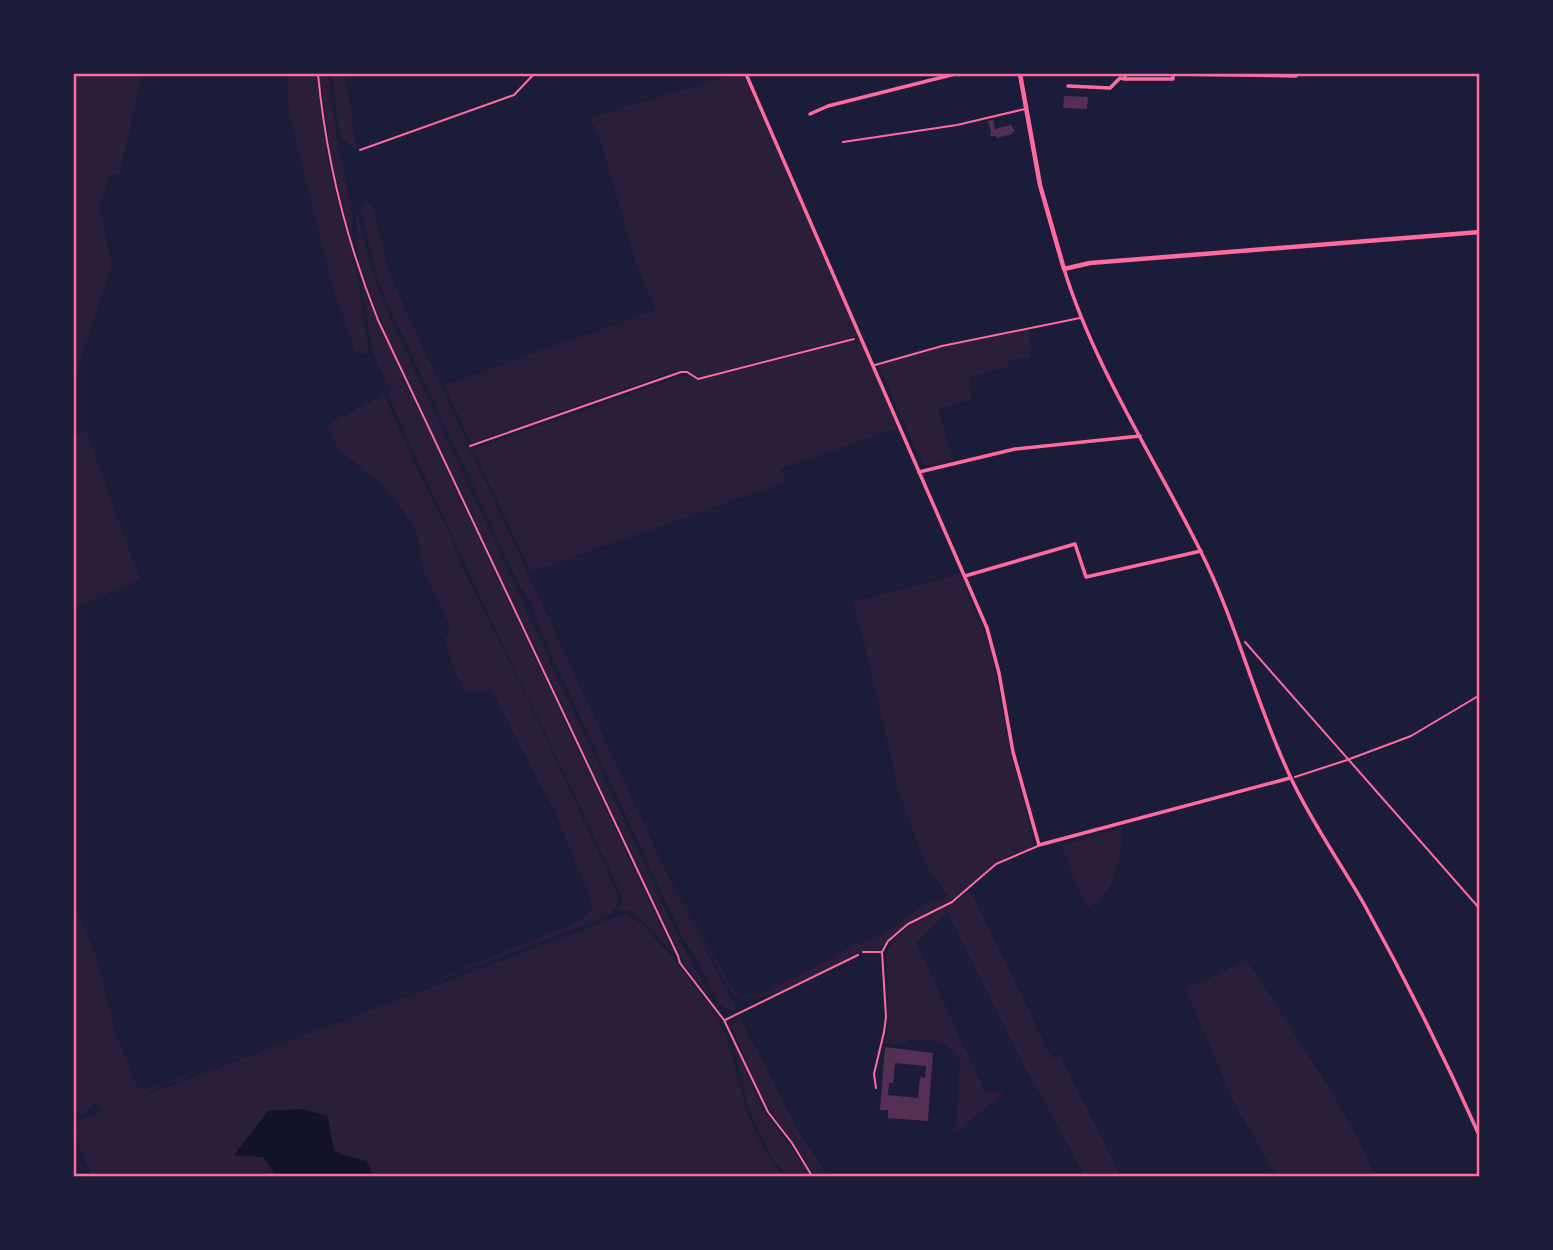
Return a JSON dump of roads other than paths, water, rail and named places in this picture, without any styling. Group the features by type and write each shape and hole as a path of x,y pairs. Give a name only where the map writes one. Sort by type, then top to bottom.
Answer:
{"street":[{"path":"747,74 875,365 993,647 1013,752 1039,845 1290,778"},
{"path":"810,114 828,106 955,74"},
{"path":"1020,74 1040,185 1080,317 1201,551 1238,636 1257,694 1290,778 1366,907 1418,1006 1479,1137"},
{"path":"1068,86 1110,88 1125,76 1173,79 1173,74 1296,74"},
{"path":"1064,269 1074,265 1104,262 1479,232"},
{"path":"919,472 1015,449 1140,436"},
{"path":"965,576 1075,544 1086,577 1201,551"}],"lane":[{"path":"843,142 957,125 1026,109"},
{"path":"875,365 942,346 1080,317"},
{"path":"876,1088 874,1074 886,1017 882,952 888,941 908,924 952,901 996,864 1039,845"},
{"path":"863,952 882,952"}]}
